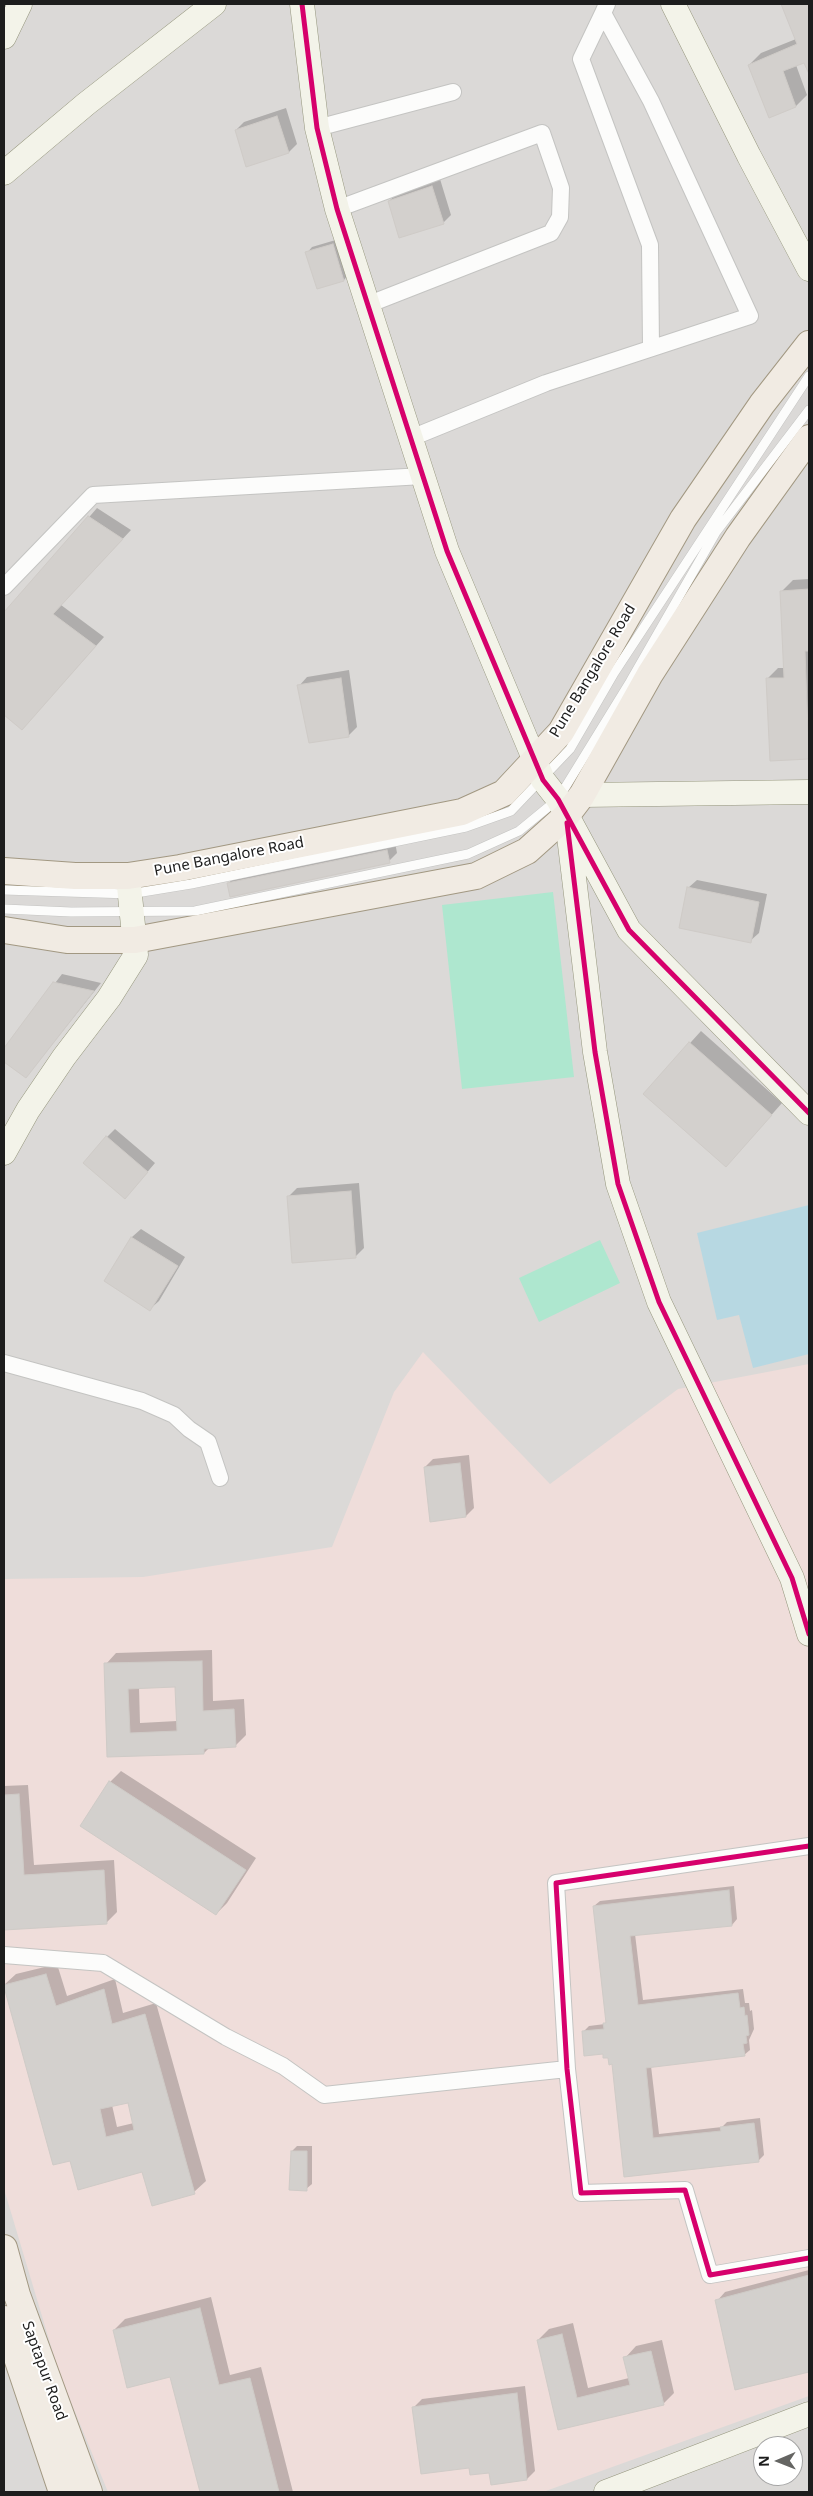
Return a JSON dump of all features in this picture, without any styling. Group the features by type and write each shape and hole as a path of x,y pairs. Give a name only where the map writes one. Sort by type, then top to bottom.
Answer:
{"main road":[{"name":"Pune Bangalore Road","path":"4,871 75,876 130,894 180,868 462,812 504,793 539,770 683,519 762,404 809,344"},
{"path":"4,930 67,940 135,940 476,876 527,851 569,803 738,537 809,438"},
{"name":"Saptapur Road","path":"4,2248 17,2295 89,2492"},
{"name":"Saptapur Road","path":"4,2318 62,2492"}],"street":[{"path":"4,37 20,4"},
{"path":"4,173 86,104 214,4"},
{"path":"302,4 317,128 337,209 447,551 539,770 569,803 630,930 809,1112"},
{"path":"673,4 748,156 809,269"},
{"path":"605,8 581,59 650,245 651,348"},
{"path":"411,438 546,383 750,316 651,102 605,8"},
{"path":"317,128 453,92"},
{"path":"337,209 542,133 561,188 560,217 551,233 367,305"},
{"path":"4,587 93,495 423,476"},
{"path":"569,803 809,792"},
{"path":"569,803 595,1052 618,1184 659,1302 792,1578 809,1634"},
{"path":"4,1153 28,1110 64,1057 109,998 136,955 130,894"},
{"path":"4,1364 142,1401 174,1416 208,1442 220,1478"},
{"path":"809,1846 556,1883 567,2069 580,2193 685,2190 710,2275 809,2258"},
{"path":"4,1955 103,1964 226,2037 284,2066 324,2095 567,2069"},
{"path":"606,2492 809,2414"}],"lane":[{"path":"539,770 570,748 630,649 809,376"},
{"path":"4,890 130,894 195,911 468,854 519,831 569,803 630,682 716,532 809,410"},
{"path":"4,909 130,894"}],"shaded area":[{"path":"4,4 809,4 809,2492 4,2492"},
{"path":"423,1352 550,1484 678,1389 809,1364 809,2396 543,2492 108,2492 59,2373 4,2189 4,1579 143,1577 332,1547 394,1392"}],"green space":[{"path":"553,892 574,1077 462,1089 442,905"},
{"path":"600,1240 620,1283 539,1322 519,1278"}],"water":[{"path":"809,1205 809,1354 753,1368 739,1315 717,1320 697,1233"}],"building":[{"path":"781,4 809,4 809,74 804,63 783,71 796,107 769,118 748,65 797,44"},
{"path":"277,116 289,153 246,167 235,130"},
{"path":"432,186 444,224 399,238 388,201"},
{"path":"333,244 344,281 317,289 305,252"},
{"path":"88,516 123,539 53,614 96,646 22,730 4,715 4,612"},
{"path":"809,589 809,651 805,651 809,759 770,761 766,678 784,678 780,591"},
{"path":"341,678 349,737 309,743 297,685"},
{"path":"387,850 390,863 230,897 227,883"},
{"path":"687,887 759,902 751,943 679,928"},
{"path":"53,982 94,991 26,1078 4,1062 4,1048"},
{"path":"689,1042 772,1115 726,1167 643,1094"},
{"path":"106,1136 148,1172 125,1199 83,1163"},
{"path":"351,1191 356,1258 292,1263 287,1196"},
{"path":"131,1237 178,1266 150,1311 104,1281"},
{"path":"460,1463 466,1517 430,1522 424,1467"},
{"path":"202,1661 203,1711 234,1709 236,1747 204,1749 204,1754 107,1757 104,1663","holes":["175,1687 177,1731 130,1733 128,1689"]},
{"path":"109,1781 246,1870 216,1915 80,1826"},
{"path":"19,1794 24,1875 104,1870 107,1924 4,1930 4,1795"},
{"path":"729,1890 732,1926 630,1936 638,2005 738,1993 740,2008 744,2007 745,2016 747,2015 749,2035 746,2036 747,2043 743,2044 745,2056 646,2068 653,2138 721,2131 720,2127 754,2123 759,2162 624,2177 612,2064 609,2065 608,2058 603,2058 603,2054 584,2056 582,2031 604,2029 603,2023 606,2023 593,1906"},
{"path":"46,1974 56,2006 104,1989 112,2024 145,2014 195,2194 152,2206 142,2172 78,2190 70,2161 53,2165 4,1985","holes":["128,2103 134,2130 106,2137 100,2109"]},
{"path":"291,2151 307,2151 307,2191 289,2190"},
{"path":"809,2275 809,2372 735,2390 715,2300"},
{"path":"200,2308 219,2385 250,2378 279,2492 200,2492 170,2377 127,2388 113,2330"},
{"path":"562,2334 577,2398 630,2385 623,2357 651,2351 664,2405 558,2430 537,2340"},
{"path":"517,2393 527,2480 491,2485 489,2473 470,2475 469,2468 421,2474 412,2407"}],"cycle path":[{"path":"302,4 317,128 337,209 447,551 543,780 558,799 629,930 809,1113"},
{"path":"567,823 595,1052 618,1184 659,1302 792,1578 809,1634"},
{"path":"809,1846 556,1883 567,2069 581,2193 685,2190 710,2275 809,2258"}]}
